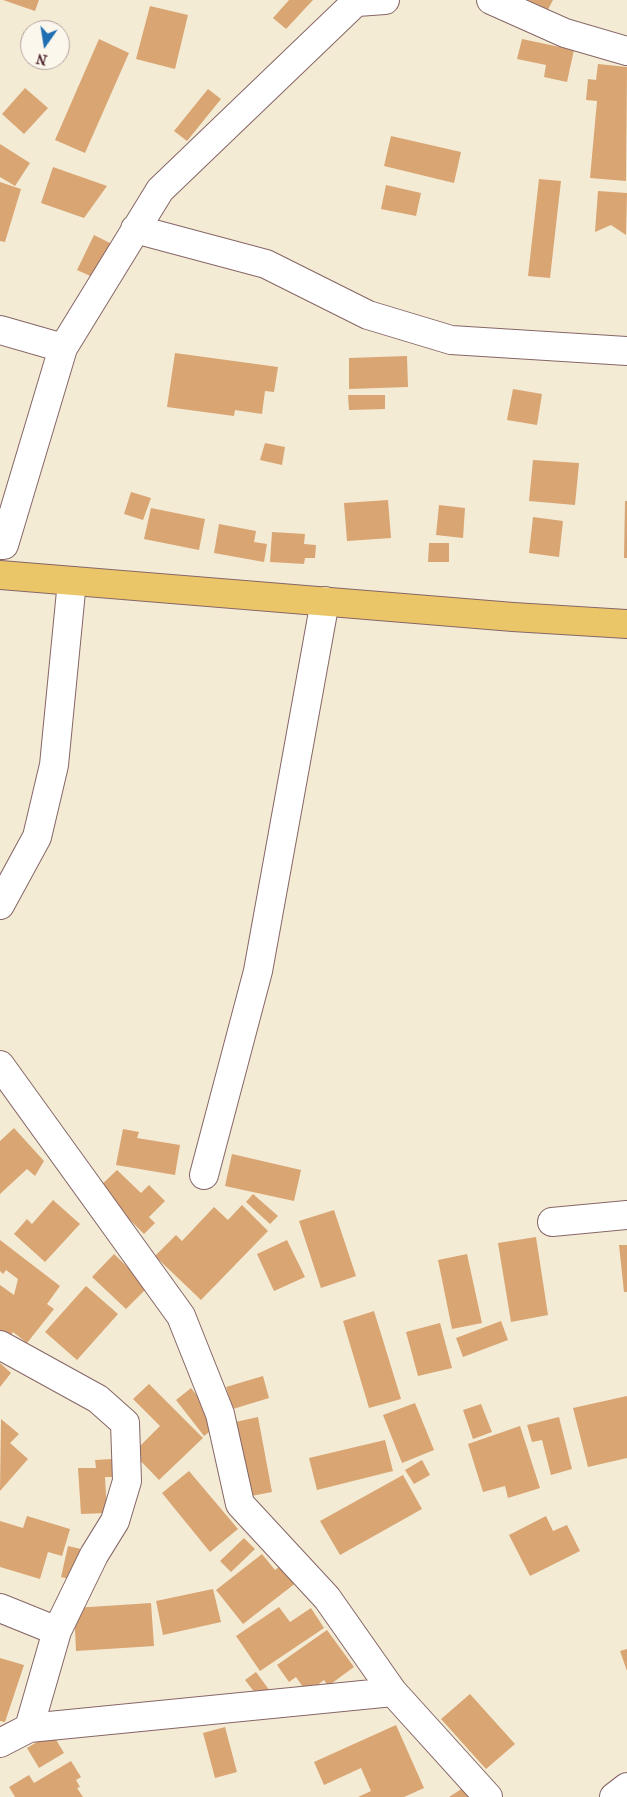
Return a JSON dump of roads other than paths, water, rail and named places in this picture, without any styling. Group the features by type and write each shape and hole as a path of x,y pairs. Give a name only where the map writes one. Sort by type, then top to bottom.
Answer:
{"main road":[{"path":"0,575 627,624"}],"street":[{"path":"0,545 4,545 64,348 160,190 356,1 385,0"},
{"path":"491,0 566,33 627,51"},
{"path":"135,229 266,264 368,315 451,340 627,351"},
{"path":"0,330 64,348"},
{"path":"0,905 37,837 54,765 72,581"},
{"path":"204,1175 258,971 324,601"},
{"path":"0,1065 181,1316 220,1414 240,1504 327,1598 393,1692 488,1797"},
{"path":"552,1222 627,1215"},
{"path":"0,1345 98,1399 125,1423 127,1481 115,1521 94,1555 57,1632 29,1728"},
{"path":"0,1608 57,1632"},
{"path":"0,1743 29,1728 393,1692"},
{"path":"614,1797 627,1787"}]}
